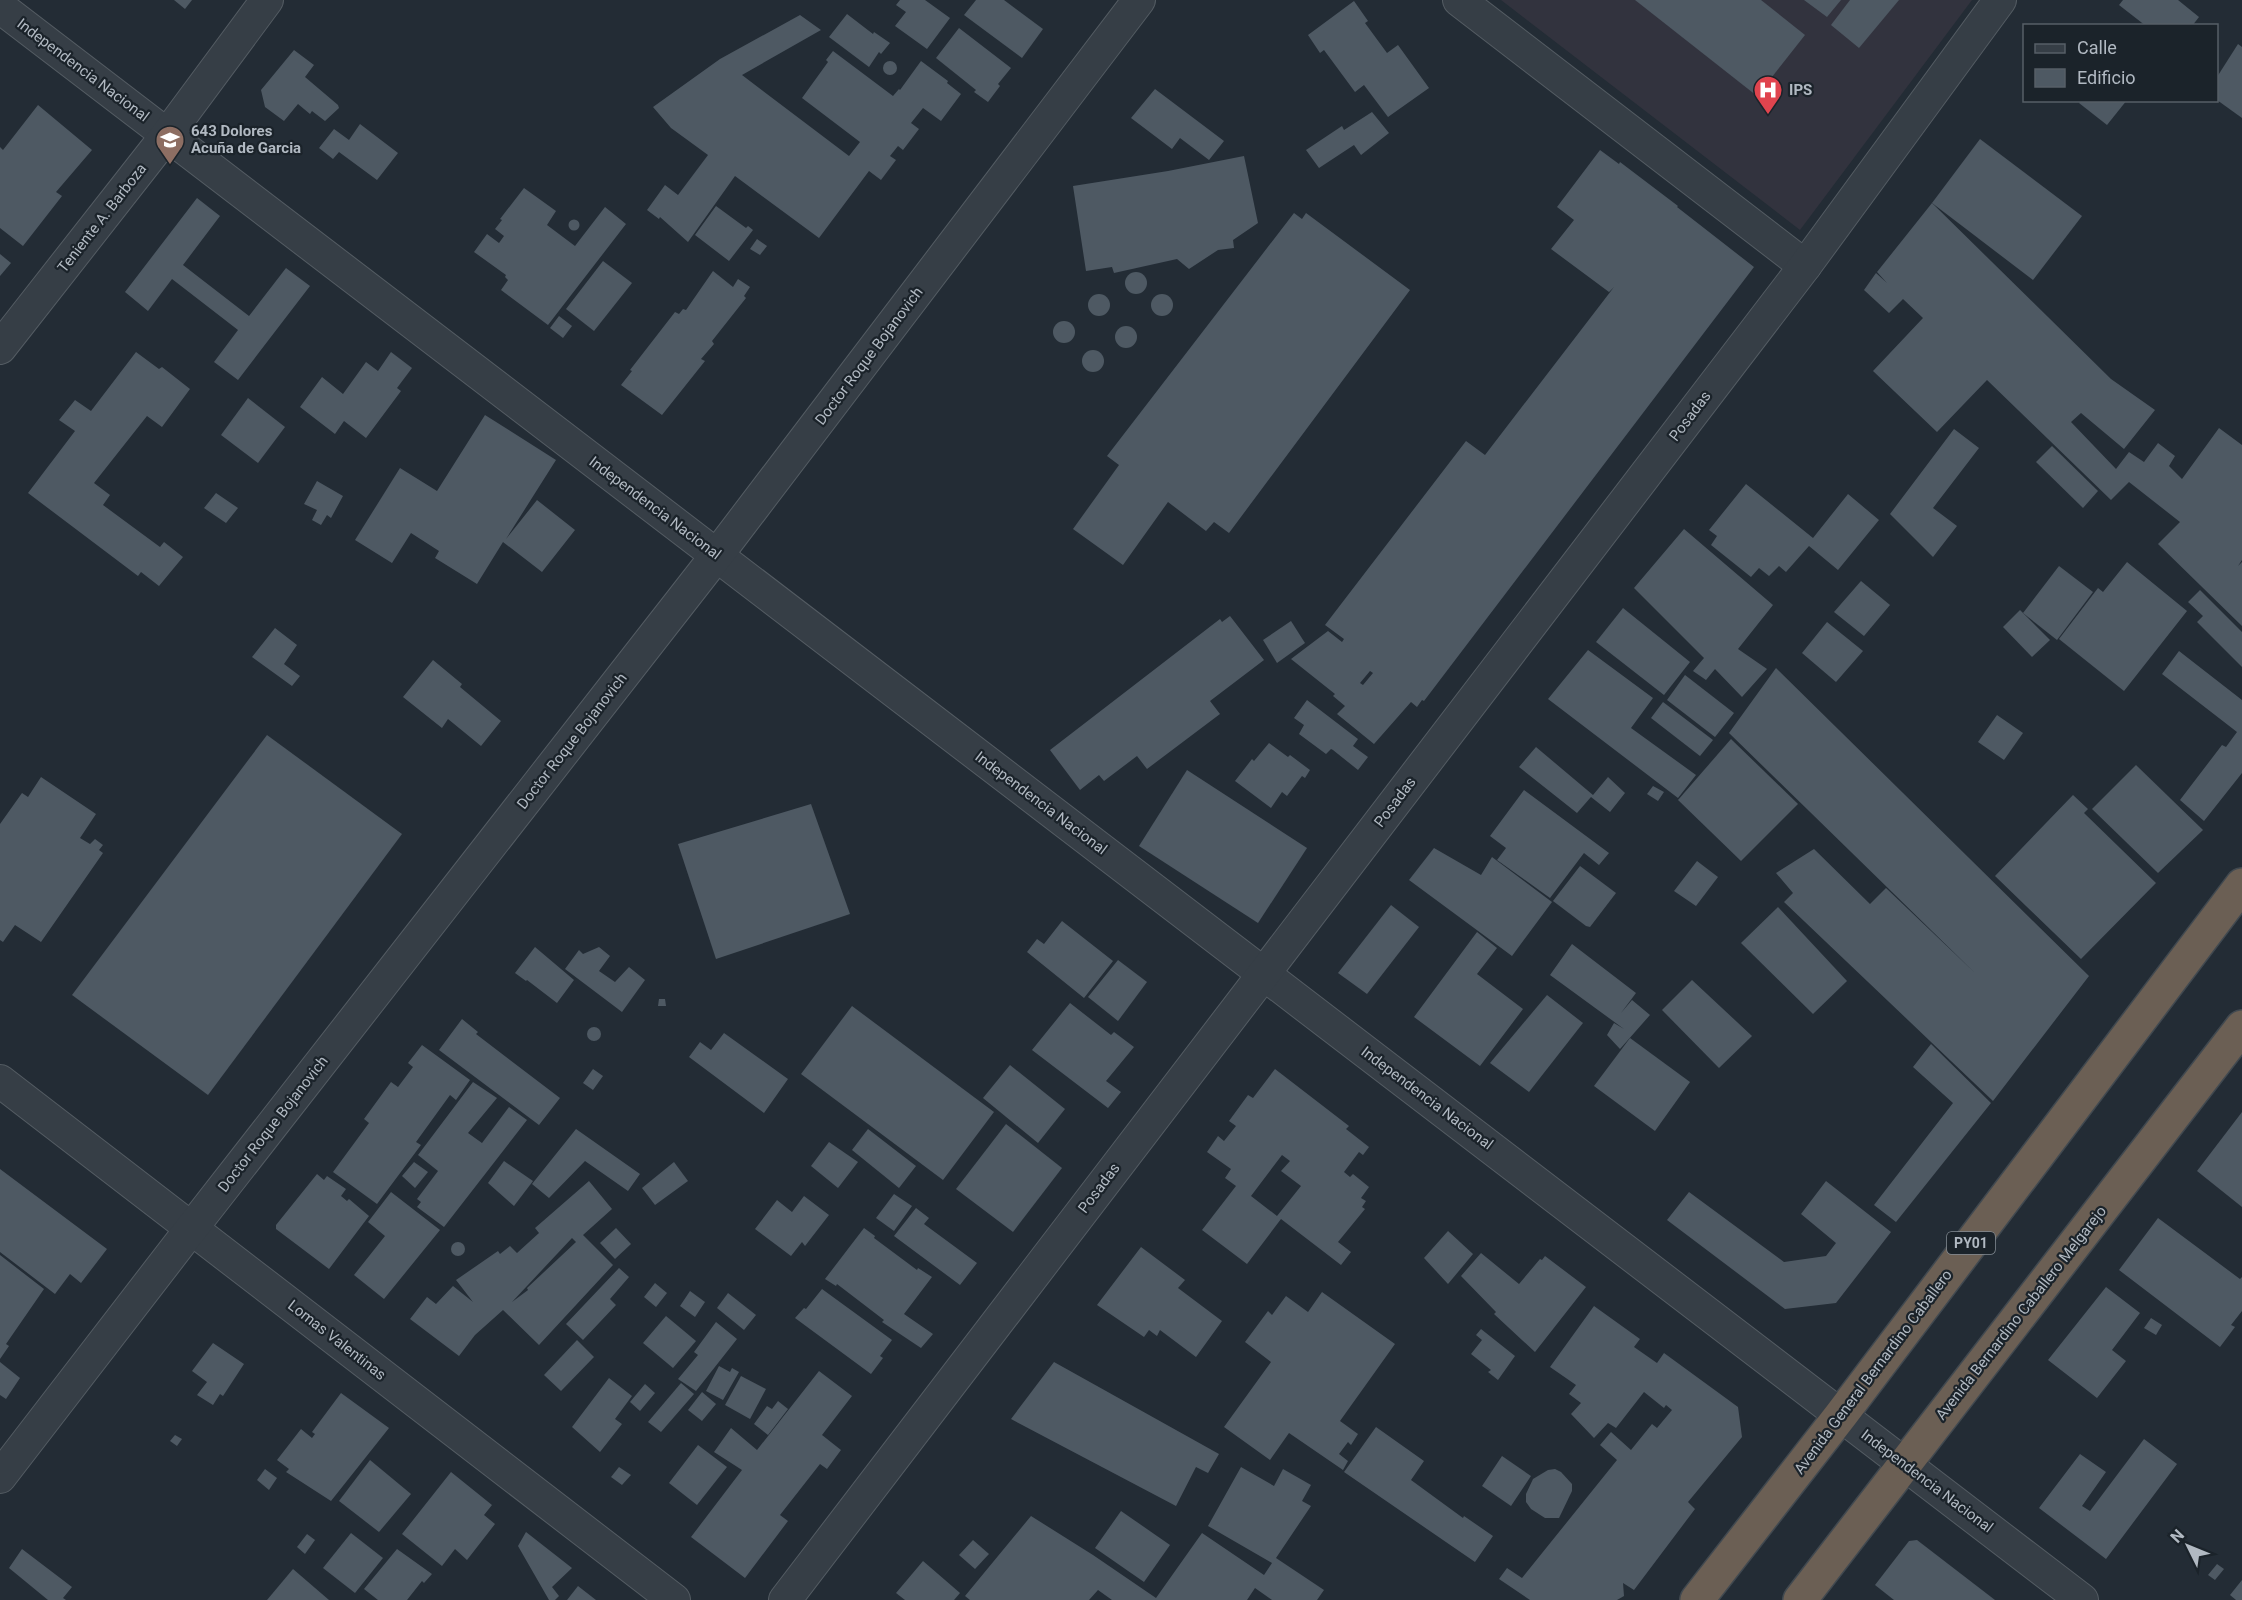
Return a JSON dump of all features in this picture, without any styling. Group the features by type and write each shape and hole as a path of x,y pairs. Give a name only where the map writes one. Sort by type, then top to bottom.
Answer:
{"highway":[{"name":"Avenida General Bernardino Caballero","path":"1697,1600 1841,1415 2242,885"},
{"name":"Avenida Bernardino Caballero Melgarejo","path":"1800,1600 2242,1027"}],"street":[{"name":"Teniente A. Barboza","path":"0,348 167,135 267,0"},
{"name":"Doctor Roque Bojanovich","path":"0,1477 717,555 1139,0"},
{"path":"1459,0 1805,266"},
{"name":"Posadas","path":"785,1600 1805,266 2000,0"},
{"name":"Independencia Nacional","path":"0,7 2082,1600"},
{"name":"Lomas Valentinas","path":"0,1081 674,1600"}],"shaded area":[{"name":"IPS","path":"1501,0 1972,0 1800,230"}],"building":[{"path":"174,0 192,0 185,9"},
{"path":"900,0 925,0 950,18 927,49 895,26 906,12 896,5"},
{"path":"976,0 1004,0 1043,29 1022,58 964,15"},
{"path":"1635,0 1761,0 1805,35 1757,96"},
{"path":"1804,0 1841,0 1827,17"},
{"path":"1850,0 1899,0 1859,48 1831,25"},
{"path":"2123,0 2178,0 2199,17 2194,24 2143,24 2119,5"},
{"path":"1354,1 1368,21 1365,23 1387,53 1398,45 1429,88 1388,117 1364,85 1355,92 1324,50 1320,53 1308,35"},
{"path":"847,14 873,34 874,32 890,43 881,54 879,52 869,67 829,37"},
{"path":"800,15 821,30 742,75 849,156 860,142 802,98 828,62 826,60 833,51 893,96 921,61 961,94 941,121 923,108 911,123 919,129 903,150 898,146 890,156 896,160 881,180 869,171 819,238 735,176 688,242 660,217 659,219 647,210 665,185 678,195 708,155 671,128 653,107 720,59"},
{"path":"959,28 1011,68 998,84 1000,86 988,102 936,58"},
{"path":"2238,44 2242,47 2242,118 2218,101 2218,75"},
{"path":"294,50 314,65 305,77 338,105 339,108 325,121 312,111 310,114 298,104 284,121 265,107 261,90"},
{"path":"887,61 893,61 897,68 893,75 887,75 883,71 883,65"},
{"path":"1155,89 1224,141 1209,160 1180,138 1172,149 1131,118"},
{"path":"2080,102 2125,102 2107,125"},
{"path":"38,105 92,150 56,192 62,196 23,246 0,228 0,147 3,150"},
{"path":"1372,112 1389,133 1361,155 1354,145 1319,168 1306,150 1342,126 1344,130"},
{"path":"360,124 398,153 377,180 339,152 333,159 319,148 334,129 349,140"},
{"path":"1980,139 2082,216 2033,280 1932,203"},
{"path":"1600,150 1619,164 1620,162 1678,206 1754,267 1424,701 1422,700 1417,707 1411,702 1374,744 1337,714 1345,706 1333,696 1335,694 1291,659 1328,631 1342,642 1344,639 1325,625 1466,441 1485,455 1614,287 1609,292 1551,249 1574,220 1557,207","holes":["1370,671 1373,673 1363,685 1360,683"]},
{"path":"1244,156 1258,223 1233,240 1234,248 1218,250 1189,269 1177,259 1114,273 1112,267 1086,271 1073,186"},
{"path":"524,188 556,211 547,225 575,246 605,207 626,224 548,325 501,290 508,280 506,275 474,252 487,234 499,243 504,236 495,229"},
{"path":"197,198 220,216 183,265 249,316 286,268 310,286 238,380 214,362 238,330 172,279 148,311 125,292"},
{"path":"1932,203 2111,379 2155,410 2124,449 2081,413 2071,422 2116,469 2129,452 2144,462 2158,443 2175,456 2169,466 2182,479 2219,428 2242,445 2242,560 2238,566 2242,562 2242,626 2158,544 2180,522 2129,482 2111,500 1987,380 1937,432 1873,371 1923,318 1903,299 1889,313 1864,290 1876,273 1887,283 1877,272"},
{"path":"716,206 746,228 748,226 753,230 729,261 695,235"},
{"path":"1294,213 1302,219 1306,213 1410,290 1229,533 1214,522 1206,531 1168,502 1123,565 1073,529 1119,465 1107,456"},
{"path":"574,219 580,225 574,231 568,225"},
{"path":"757,239 767,246 760,255 750,249"},
{"path":"0,254 11,263 0,276"},
{"path":"603,261 632,283 594,331 566,309"},
{"path":"713,271 733,287 738,279 750,287 744,296 746,298 712,341 714,344 701,359 705,361 662,415 621,385 675,312 679,314 683,309 686,310"},
{"path":"1136,272 1144,275 1147,283 1144,291 1136,294 1128,291 1125,283 1128,275"},
{"path":"1095,294 1103,294 1110,301 1110,309 1103,316 1095,316 1088,309 1088,301"},
{"path":"1162,294 1170,297 1173,305 1170,313 1162,316 1154,313 1151,305 1154,297"},
{"path":"559,316 572,326 563,338 550,328"},
{"path":"1064,321 1072,324 1075,332 1072,340 1064,343 1056,340 1053,332 1056,324"},
{"path":"1126,326 1134,329 1137,337 1134,345 1126,348 1118,345 1115,337 1118,329"},
{"path":"1093,350 1101,353 1104,361 1101,369 1093,372 1085,369 1082,361 1085,353"},
{"path":"136,352 159,369 162,367 190,389 162,427 147,416 94,483 110,495 103,505 160,547 164,542 183,557 159,586 141,572 138,576 28,493 75,431 59,420 75,400 91,411"},
{"path":"391,352 412,368 397,388 401,391 366,438 344,421 335,434 300,407 322,377 343,394 366,362 378,371"},
{"path":"248,398 285,427 258,463 221,435"},
{"path":"485,415 556,460 506,539 537,500 575,530 542,572 503,542 477,584 435,558 439,551 411,533 392,563 355,540 400,468 437,491"},
{"path":"1954,429 1979,448 1933,508 1957,526 1933,557 1890,514"},
{"path":"2052,446 2098,491 2083,508 2036,462"},
{"path":"317,481 343,496 331,518 327,515 321,525 312,520 317,510 304,504"},
{"path":"1746,484 1813,538 1848,494 1879,520 1838,570 1809,546 1786,572 1779,566 1769,576 1759,568 1751,577 1711,545 1717,536 1709,530"},
{"path":"216,493 238,508 226,523 204,508"},
{"path":"1684,529 1773,605 1738,649 1767,669 1742,697 1715,669 1706,680 1693,671 1704,658 1634,588"},
{"path":"2127,562 2187,611 2124,691 2059,639 2098,588 2103,592"},
{"path":"2059,566 2093,592 2057,640 2023,613"},
{"path":"1861,581 1890,605 1864,636 1834,612"},
{"path":"2200,590 2242,632 2242,667 2197,622 2203,616 2188,602"},
{"path":"1623,608 1690,662 1664,695 1596,642"},
{"path":"2020,610 2050,640 2032,657 2003,627"},
{"path":"1230,616 1264,660 1210,701 1220,714 1147,769 1137,756 1104,781 1099,775 1080,790 1050,750 1220,619 1222,622"},
{"path":"1291,621 1305,643 1277,663 1263,640"},
{"path":"1827,622 1863,651 1836,682 1802,653"},
{"path":"275,628 297,645 284,664 300,676 292,686 252,657"},
{"path":"1588,650 1653,698 1631,728 1696,775 1678,798 1548,699"},
{"path":"2179,651 2242,700 2242,773 2204,821 2180,800 2222,745 2226,747 2237,732 2162,674"},
{"path":"433,660 462,684 460,687 501,721 481,746 448,719 442,728 403,697"},
{"path":"1776,668 2089,976 1993,1101 1784,902 1793,893 1776,873 1814,849 1870,904 1886,888 1975,973 1729,733"},
{"path":"1685,675 1734,713 1715,737 1667,700"},
{"path":"1307,700 1358,739 1353,746 1368,757 1358,770 1333,750 1331,749 1326,754 1299,734 1304,725 1294,718"},
{"path":"1663,702 1713,740 1700,756 1651,718"},
{"path":"1997,715 2023,733 2004,760 1978,742"},
{"path":"267,735 402,834 208,1095 72,995"},
{"path":"1731,739 1798,804 1741,861 1678,800"},
{"path":"1269,743 1310,770 1305,778 1302,776 1287,796 1282,792 1271,808 1235,781 1252,759 1254,761"},
{"path":"1536,747 1593,795 1608,777 1625,793 1610,812 1591,797 1577,813 1519,767"},
{"path":"2136,765 2203,830 2158,873 2092,809"},
{"path":"1187,770 1307,848 1258,923 1139,846"},
{"path":"41,777 96,814 80,838 90,844 95,839 103,845 99,850 103,853 41,942 15,925 3,942 0,940 0,824 22,793 28,797"},
{"path":"1653,786 1664,792 1658,801 1647,794"},
{"path":"1524,790 1609,853 1599,865 1584,853 1550,898 1497,860 1506,848 1490,836"},
{"path":"2073,795 2088,809 2084,813 2156,883 2081,959 1995,876"},
{"path":"811,804 850,914 716,959 678,844"},
{"path":"1434,848 1481,875 1492,857 1552,902 1512,956 1409,880"},
{"path":"1697,861 1718,877 1696,906 1674,891"},
{"path":"1580,866 1616,893 1590,927 1553,901"},
{"path":"1391,905 1419,927 1367,994 1338,973"},
{"path":"1778,907 1847,981 1813,1014 1741,943"},
{"path":"1062,921 1113,961 1084,998 1027,952 1037,939 1044,944"},
{"path":"1477,932 1497,948 1477,974 1523,1009 1480,1066 1414,1017"},
{"path":"1572,944 1636,993 1621,1013 1632,1000 1650,1015 1620,1049 1607,1035 1614,1023 1624,1029 1550,975"},
{"path":"535,947 574,980 557,1003 515,973"},
{"path":"599,947 610,956 599,971 615,982 629,967 645,980 622,1012 565,969 579,950 583,954"},
{"path":"1118,960 1147,982 1118,1021 1088,997"},
{"path":"1692,980 1752,1036 1719,1068 1662,1010"},
{"path":"1547,995 1583,1023 1529,1092 1490,1063"},
{"path":"659,999 665,999 666,1006 658,1006"},
{"path":"1070,1003 1111,1035 1114,1032 1134,1047 1106,1081 1121,1092 1108,1108 1032,1050"},
{"path":"852,1006 994,1112 943,1180 801,1074"},
{"path":"462,1019 478,1032 476,1034 560,1098 539,1125 439,1050"},
{"path":"594,1027 599,1029 601,1034 599,1039 594,1041 589,1039 587,1034 589,1029"},
{"path":"724,1033 788,1079 764,1113 689,1057 700,1042 711,1050"},
{"path":"1630,1038 1690,1082 1655,1131 1594,1086"},
{"path":"1931,1044 1991,1103 1896,1222 1874,1205 1953,1103 1913,1067"},
{"path":"422,1045 470,1080 456,1100 450,1095 416,1142 421,1145 377,1204 333,1172 369,1123 364,1119 391,1082 398,1087 413,1067 408,1063"},
{"path":"1010,1065 1065,1109 1038,1143 983,1098"},
{"path":"593,1069 603,1076 593,1090 583,1083"},
{"path":"1275,1069 1349,1126 1346,1129 1369,1147 1363,1155 1359,1152 1344,1172 1350,1177 1353,1174 1369,1187 1361,1198 1366,1201 1362,1207 1365,1209 1338,1242 1351,1252 1341,1265 1281,1219 1247,1264 1202,1230 1236,1186 1225,1178 1231,1169 1207,1152 1218,1136 1224,1141 1236,1126 1229,1121 1248,1095 1253,1098","holes":["1282,1155 1290,1161 1281,1171 1301,1186 1277,1216 1251,1196"]},
{"path":"473,1082 497,1098 468,1133 482,1143 509,1107 527,1120 444,1227 417,1207 421,1202 417,1199 438,1171 418,1155"},
{"path":"2242,1112 2242,1207 2197,1171"},
{"path":"1006,1124 1062,1168 1013,1232 956,1189"},
{"path":"576,1129 640,1174 628,1191 585,1161 549,1198 532,1184"},
{"path":"868,1129 916,1166 899,1188 852,1150"},
{"path":"829,1142 858,1162 838,1188 811,1166"},
{"path":"504,1161 533,1181 514,1206 488,1183"},
{"path":"414,1162 428,1172 415,1188 402,1176"},
{"path":"674,1162 688,1181 655,1205 642,1188"},
{"path":"0,1169 107,1249 81,1283 70,1274 55,1294 0,1252"},
{"path":"317,1174 324,1180 327,1176 346,1189 341,1196 347,1201 349,1199 369,1216 329,1269 276,1229 276,1225"},
{"path":"589,1181 612,1209 583,1235 613,1265 539,1345 503,1310 475,1335 459,1356 410,1319 427,1297 436,1304 453,1286 473,1302 456,1280 498,1251 500,1254 510,1246 517,1253 539,1233 535,1228","holes":["572,1238 576,1242 527,1288 528,1290 512,1302"]},
{"path":"1826,1181 1891,1232 1836,1303 1785,1309 1667,1220 1689,1192 1784,1262 1826,1256 1836,1243 1801,1214"},
{"path":"391,1192 440,1230 384,1299 354,1275 385,1236 368,1222"},
{"path":"894,1194 912,1206 894,1231 876,1218"},
{"path":"804,1196 829,1215 805,1246 802,1242 791,1256 755,1229 777,1200 792,1212"},
{"path":"916,1208 929,1218 924,1224 977,1263 960,1285 894,1236"},
{"path":"2158,1218 2240,1279 2242,1277 2242,1311 2231,1325 2235,1327 2220,1347 2119,1270"},
{"path":"616,1228 631,1244 615,1259 600,1243"},
{"path":"864,1228 917,1270 918,1268 932,1277 904,1314 933,1334 921,1348 882,1322 884,1320 837,1284 836,1286 825,1279"},
{"path":"1448,1231 1473,1254 1448,1284 1424,1258"},
{"path":"458,1242 463,1244 465,1249 463,1254 458,1256 453,1254 451,1249 453,1244"},
{"path":"1141,1247 1185,1280 1178,1288 1222,1321 1196,1357 1160,1330 1157,1336 1149,1330 1144,1337 1097,1305"},
{"path":"1481,1253 1519,1284 1545,1256 1586,1287 1535,1352 1494,1314 1496,1312 1461,1276"},
{"path":"0,1255 44,1289 6,1344 9,1346 0,1359"},
{"path":"619,1268 629,1277 610,1299 616,1305 583,1340 566,1324"},
{"path":"655,1283 667,1293 656,1307 644,1297"},
{"path":"2106,1287 2140,1313 2112,1350 2126,1361 2097,1398 2048,1360"},
{"path":"822,1289 892,1340 880,1356 883,1358 871,1374 795,1318 804,1308 806,1309"},
{"path":"690,1291 705,1302 695,1317 680,1306"},
{"path":"1322,1292 1395,1344 1340,1421 1358,1434 1351,1445 1348,1442 1339,1454 1348,1461 1343,1470 1289,1433 1270,1460 1224,1427 1271,1362 1245,1342 1268,1311 1272,1315 1286,1296 1308,1312"},
{"path":"728,1293 756,1315 744,1330 717,1308"},
{"path":"1594,1306 1640,1339 1634,1347 1657,1363 1664,1353 1738,1407 1742,1437 1688,1502 1695,1509 1634,1590 1623,1583 1624,1596 1617,1600 1530,1600 1499,1579 1507,1568 1522,1578 1617,1460 1600,1445 1611,1432 1631,1450 1652,1424 1657,1428 1672,1410 1666,1405 1664,1408 1644,1392 1616,1428 1608,1423 1594,1438 1571,1414 1581,1403 1569,1394 1576,1385 1550,1367"},
{"path":"666,1316 696,1341 673,1368 643,1343"},
{"path":"2151,1318 2162,1325 2156,1335 2144,1328"},
{"path":"716,1322 737,1339 696,1391 678,1379 698,1355 694,1352"},
{"path":"1481,1329 1515,1356 1498,1380 1488,1372 1491,1370 1471,1354 1482,1340 1476,1335"},
{"path":"577,1340 594,1357 561,1391 544,1375"},
{"path":"213,1343 244,1364 223,1396 220,1394 213,1405 197,1395 207,1382 192,1371"},
{"path":"0,1362 20,1378 6,1399 0,1395"},
{"path":"1054,1362 1219,1454 1208,1473 1196,1467 1176,1506 1011,1419"},
{"path":"719,1366 730,1372 732,1368 739,1372 723,1400 706,1391"},
{"path":"819,1371 852,1396 822,1435 841,1450 827,1469 820,1464 780,1515 788,1521 745,1578 691,1537 742,1470 714,1452 731,1428 757,1450"},
{"path":"741,1376 766,1389 750,1419 725,1405"},
{"path":"609,1378 632,1396 615,1419 622,1424 600,1452 572,1427"},
{"path":"681,1383 694,1394 661,1432 648,1422"},
{"path":"645,1384 655,1393 640,1411 630,1402"},
{"path":"702,1392 716,1404 702,1421 688,1410"},
{"path":"341,1393 389,1428 331,1501 286,1472 289,1469 277,1460 301,1429 312,1438 315,1434 312,1432"},
{"path":"778,1401 788,1409 768,1435 754,1424 767,1406 772,1409"},
{"path":"1376,1427 1424,1461 1411,1480 1463,1518 1464,1516 1493,1536 1475,1562 1344,1472"},
{"path":"175,1435 182,1439 177,1446 170,1441"},
{"path":"2144,1439 2177,1464 2106,1559 2039,1508 2080,1454 2106,1472 2082,1506 2090,1511"},
{"path":"698,1445 727,1467 697,1505 669,1483"},
{"path":"1502,1456 1531,1476 1511,1506 1482,1486"},
{"path":"370,1460 411,1494 379,1532 339,1501"},
{"path":"619,1467 631,1475 622,1485 611,1477"},
{"path":"1241,1467 1274,1486 1283,1469 1311,1485 1302,1501 1311,1506 1276,1558 1324,1590 1317,1600 1272,1600 1255,1588 1247,1600 1112,1600 1098,1590 1089,1600 970,1600 965,1596 1031,1516 1156,1598 1202,1533 1264,1575 1272,1563 1208,1526"},
{"path":"265,1469 277,1478 269,1490 257,1480"},
{"path":"1555,1469 1572,1484 1572,1491 1559,1518 1545,1518 1531,1509 1526,1502 1526,1494 1533,1479 1548,1470"},
{"path":"451,1472 492,1505 484,1515 495,1524 467,1560 455,1549 442,1566 402,1534"},
{"path":"1121,1511 1170,1545 1144,1582 1095,1548"},
{"path":"526,1532 572,1568 552,1587 559,1596 555,1600 549,1600 518,1546"},
{"path":"351,1533 383,1558 355,1593 323,1568"},
{"path":"307,1534 315,1540 305,1554 297,1547"},
{"path":"973,1540 989,1554 975,1569 959,1555"},
{"path":"1917,1540 1995,1600 1894,1600 1875,1585 1909,1541"},
{"path":"22,1549 72,1587 63,1598 66,1600 48,1600 9,1568"},
{"path":"397,1549 432,1574 424,1583 422,1581 407,1600 378,1600 364,1589"},
{"path":"923,1561 960,1593 954,1600 905,1600 896,1593"},
{"path":"2217,1564 2224,1569 2215,1580 2208,1575"},
{"path":"293,1569 329,1600 267,1600"},
{"path":"2242,1580 2242,1600 2236,1600 2230,1595"},
{"path":"578,1586 596,1600 567,1600"}],"place":[{"name":"IPS","path":"1768,116"},
{"name":"643 Dolores Acuña de Garcia","path":"170,166"}]}
